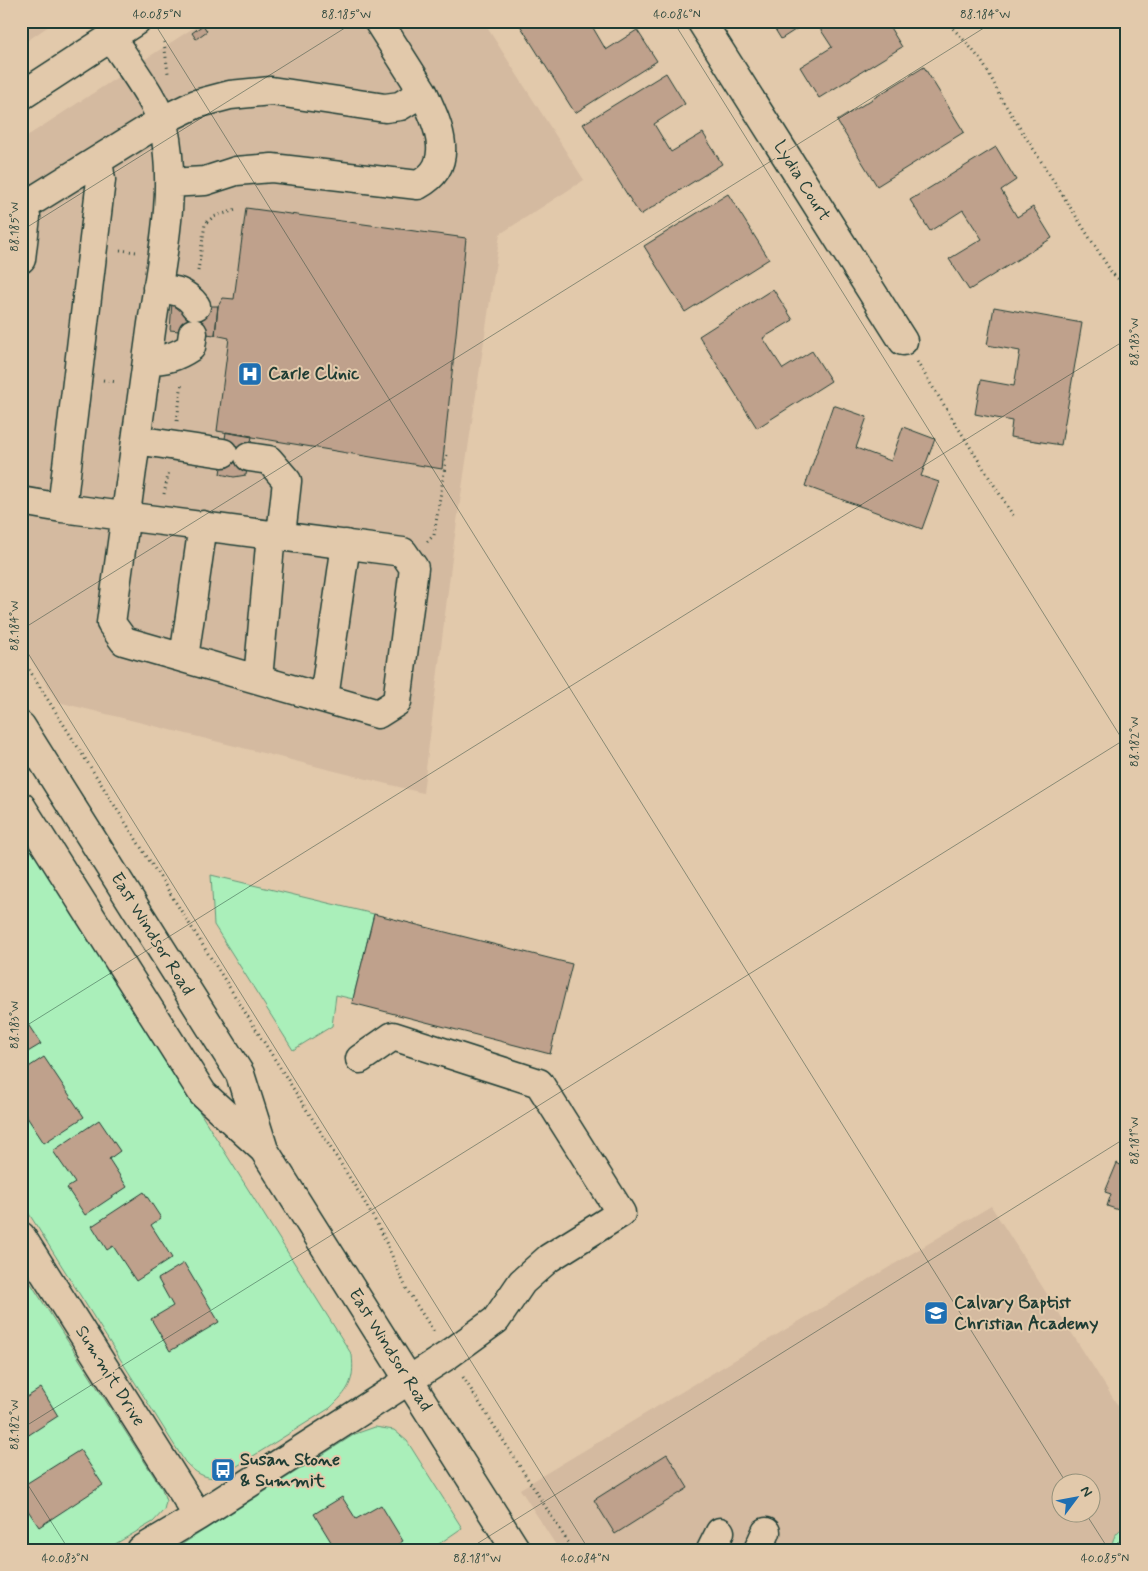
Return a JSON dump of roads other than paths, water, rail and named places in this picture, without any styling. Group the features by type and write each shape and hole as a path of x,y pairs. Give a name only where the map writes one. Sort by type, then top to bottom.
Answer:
{"main road":[{"path":"21,96 136,21"},
{"path":"169,183 205,181 236,171 272,168 418,185 430,179 438,169 441,152 440,128 423,92 378,21"},
{"name":"Lydia Court","path":"700,21 903,341"},
{"path":"21,501 62,508 126,515 403,552 414,568 397,702 378,714 124,641 111,622 126,515 168,205 170,163 161,121 150,99 111,37"},
{"path":"21,259 26,217 23,207 161,121 196,104 230,95 271,91 386,108 400,106 423,92"},
{"path":"62,508 101,180 98,161"},
{"path":"157,288 181,291 189,296 196,306"},
{"path":"147,360 168,360 182,353 191,347 193,333"},
{"path":"136,440 269,460 287,481 276,535 258,679"},
{"path":"184,658 203,525"},
{"path":"324,698 346,544"},
{"name":"East Windsor Road","path":"21,726 240,1074 264,1150 516,1550"},
{"name":"East Windsor Road","path":"21,806 203,1094 264,1150"},
{"path":"141,1550 198,1516 448,1355 496,1320 522,1282 549,1258 620,1213 539,1083 393,1036 360,1059"},
{"name":"Summit Drive","path":"21,1236 198,1516"}],"place":[{"name":"Carle Clinic","path":"250,374"},
{"name":"Calvary Baptist Christian Academy","path":"936,1313"},
{"name":"Susan Stone & Summit","path":"223,1470"}]}
